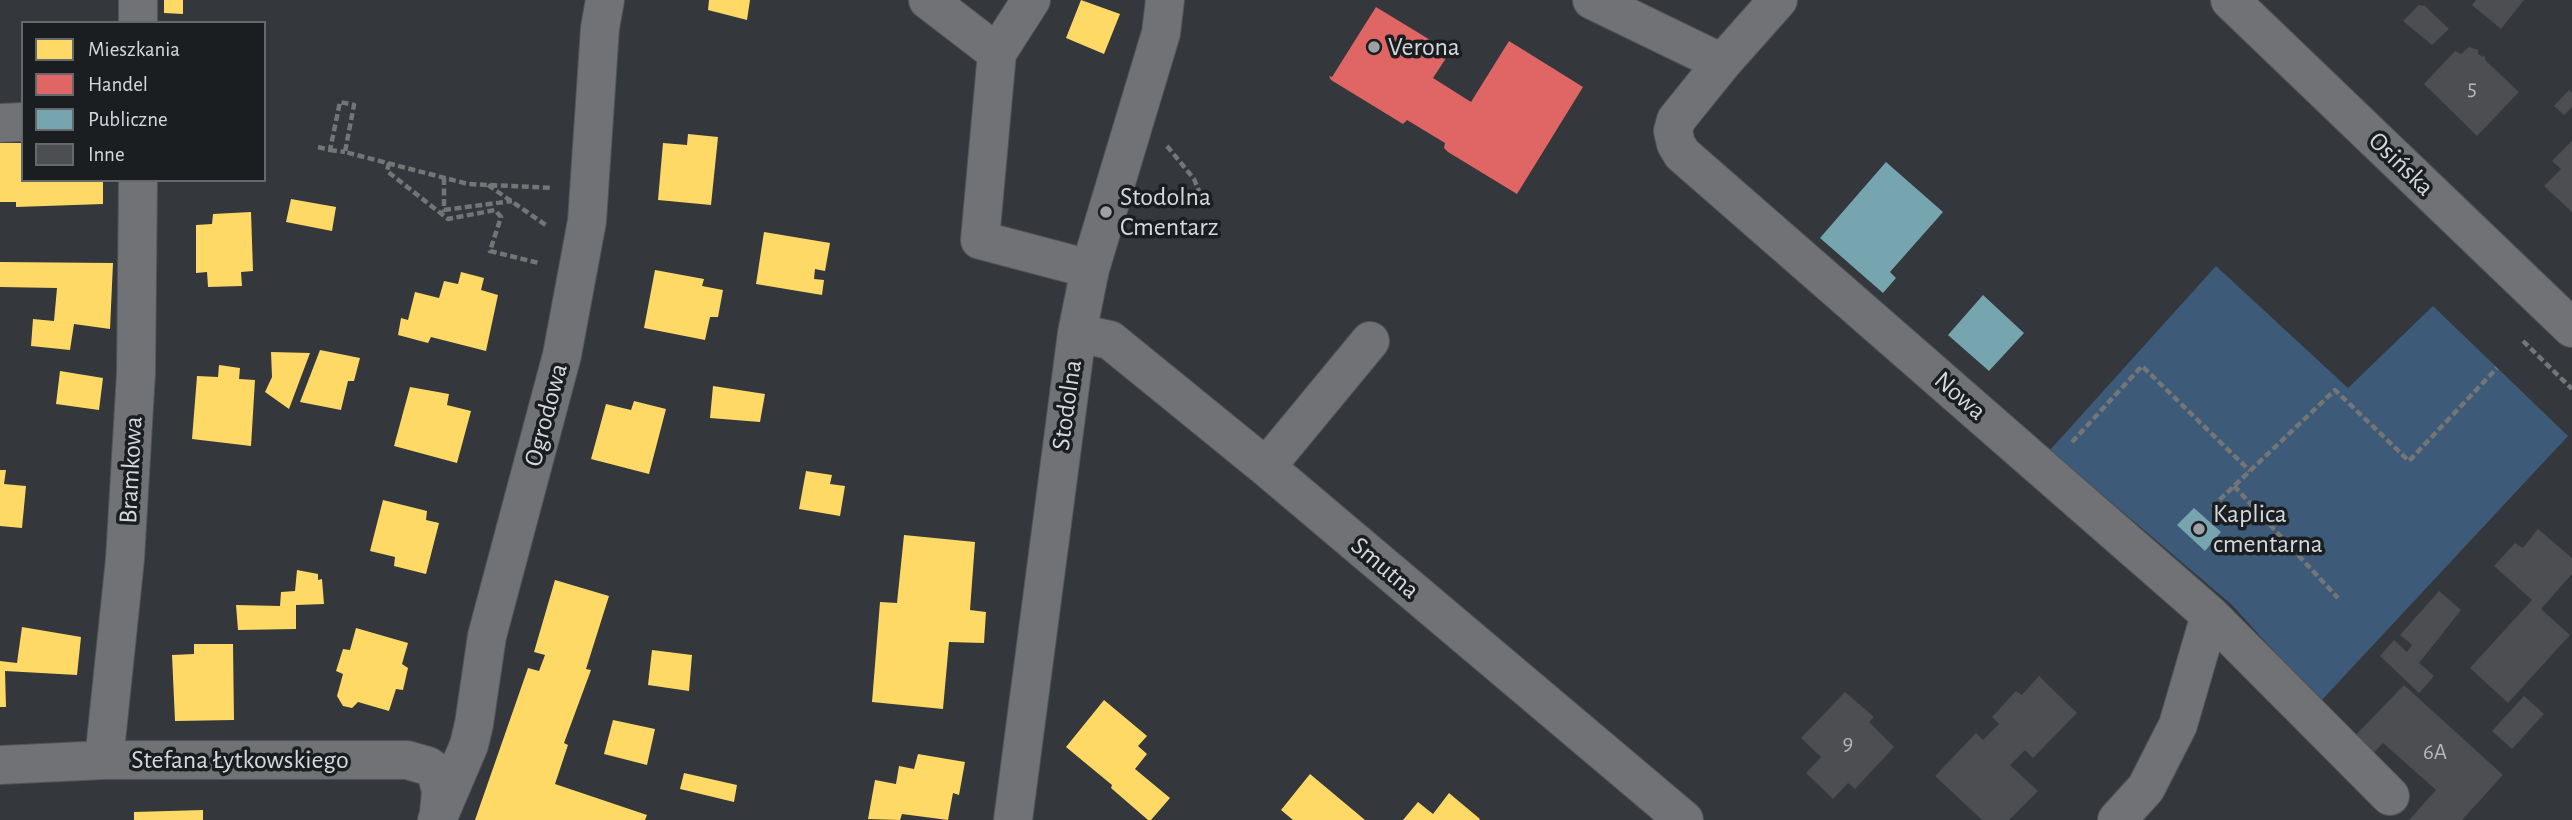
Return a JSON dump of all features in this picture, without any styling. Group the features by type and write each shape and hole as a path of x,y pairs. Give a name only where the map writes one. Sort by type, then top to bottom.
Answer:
{"street":[{"path":"138,0 138,21"},
{"name":"Ogrodowa","path":"438,816 462,765 472,734 487,636 558,368 576,288 587,221 600,28 606,0"},
{"path":"928,0 997,53"},
{"path":"1031,0 997,53 980,240 1090,269"},
{"name":"Stodolna","path":"1013,820 1077,332 1090,269 1161,33 1165,0"},
{"path":"1592,0 1721,63"},
{"name":"Nowa","path":"1778,0 1721,63 1676,120 1673,131 1676,144 1682,153 2210,615 2390,796"},
{"name":"Osińska","path":"2230,0 2572,328"},
{"path":"0,123 21,122"},
{"name":"Bramkowa","path":"104,760 125,559 136,373 138,182"},
{"name":"Smutna","path":"1077,332 1110,340 1266,467 1684,820"},
{"path":"1266,467 1370,341"},
{"path":"2117,820 2146,788 2178,725 2210,615"},
{"name":"Stefana Łytkowskiego","path":"0,765 104,760 407,760 428,766 436,772 441,791 438,816"}],"path":[{"path":"330,150 340,102 354,105 345,152"},
{"path":"1164,143 1194,179 1201,195"},
{"path":"318,147 468,184 556,188"},
{"path":"389,163 387,171 444,213 448,219 495,210 502,217 491,251 541,264"},
{"path":"444,177 444,213"},
{"path":"487,184 549,227"},
{"path":"444,213 512,201"},
{"path":"2523,341 2572,390"},
{"path":"2063,452 2142,366 2250,471"},
{"path":"2212,507 2335,390 2409,461 2497,368"},
{"path":"2234,486 2338,598"}],"shaded area":[{"path":"2216,266 2348,388 2433,306 2568,436 2320,702 2232,605 2050,450"}],"building: Mieszkania":[{"path":"164,0 183,0 183,14 164,13"},
{"path":"709,0 750,0 747,20 708,10"},
{"path":"1081,0 1120,14 1104,54 1066,38"},
{"path":"688,134 718,137 711,205 658,200 663,143 687,145"},
{"path":"0,143 21,143 21,182 103,182 103,204 16,207 16,202 0,202"},
{"path":"291,199 336,207 332,231 286,222"},
{"path":"251,212 253,271 241,272 242,286 208,287 207,272 196,273 196,225 212,224 213,214"},
{"path":"764,232 830,243 825,271 815,269 814,279 824,280 822,295 756,284"},
{"path":"0,262 113,263 110,329 74,324 70,350 31,346 33,319 54,321 57,288 0,287"},
{"path":"655,270 704,279 702,286 723,290 718,317 710,317 705,340 644,328"},
{"path":"461,272 484,278 481,290 498,295 486,351 431,337 428,343 398,335 401,318 408,320 415,292 439,298 444,281 458,284"},
{"path":"320,350 360,358 354,381 348,381 341,410 300,402"},
{"path":"271,352 310,353 289,409 265,392 272,377"},
{"path":"219,365 240,368 239,379 255,380 251,446 192,439 197,376 218,377"},
{"path":"60,371 103,378 99,410 56,404"},
{"path":"713,386 765,394 760,422 710,418"},
{"path":"410,387 449,394 447,405 471,411 457,463 394,446"},
{"path":"634,401 666,409 649,474 591,459 606,404 631,410"},
{"path":"0,470 6,470 4,484 26,486 22,528 0,526"},
{"path":"806,471 832,475 830,484 845,486 840,516 799,509"},
{"path":"383,500 427,511 426,520 439,523 426,574 394,566 395,557 370,551"},
{"path":"904,535 975,542 970,610 986,612 984,643 949,642 943,709 872,702 880,602 897,603"},
{"path":"297,570 318,574 318,580 322,579 324,604 296,605 296,629 238,630 236,605 280,606 281,592 295,591"},
{"path":"555,580 609,596 586,669 591,670 564,743 568,745 555,784 647,815 645,820 475,820 528,668 539,671 545,655 534,652"},
{"path":"22,627 81,637 77,675 5,671 6,707 0,707 0,661 17,663"},
{"path":"356,628 408,643 402,664 408,668 403,690 396,689 389,711 358,702 352,708 343,706 337,696 343,674 336,671 343,649 350,650"},
{"path":"194,644 233,644 234,720 175,721 172,655 194,654"},
{"path":"652,650 692,655 689,691 648,685"},
{"path":"1104,700 1147,736 1138,746 1147,754 1135,769 1170,798 1151,820 1066,747"},
{"path":"613,720 655,729 647,765 604,754"},
{"path":"918,754 965,762 959,795 953,793 948,820 902,814 900,820 868,819 875,780 896,784 899,766 914,769"},
{"path":"684,773 737,785 734,802 680,789"},
{"path":"1310,774 1365,820 1293,820 1281,810"},
{"path":"1449,793 1480,819 1403,820 1418,802 1433,814"},
{"path":"203,810 203,820 134,820 134,812"}],"building: Handel":[{"path":"1376,7 1450,52 1433,78 1471,102 1509,41 1583,87 1517,194 1448,152 1444,148 1445,143 1407,120 1403,124 1331,80 1329,76 1332,77"}],"building: Publiczne":[{"path":"1886,162 1943,212 1890,272 1896,278 1883,293 1820,238"},
{"path":"1983,295 2024,333 1989,371 1948,335"},
{"name":"Kaplica cmentarna","path":"2194,508 2221,532 2205,551 2177,525"}],"building: Inne":[{"path":"2476,0 2524,0 2501,29 2472,5"},
{"path":"2419,5 2425,6 2449,29 2432,45 2403,21"},
{"path":"2469,47 2478,50 2478,54 2483,57 2484,55 2486,61 2519,92 2477,136 2424,84 2455,51 2461,54"},
{"path":"2569,90 2572,93 2572,107 2564,115 2554,106"},
{"path":"2572,141 2572,212 2544,186 2561,169 2552,161"},
{"path":"2538,529 2572,558 2572,574 2541,609 2570,635 2508,703 2470,668 2532,600 2494,566 2515,543 2523,548"},
{"path":"2439,591 2461,610 2419,663 2434,676 2419,693 2380,656 2394,640 2407,652 2412,645 2400,635"},
{"path":"2039,676 2077,713 2033,758 2025,750 2010,765 2038,791 2009,820 1982,820 1935,776 1976,733 1983,740 1999,724 1992,717 2016,691 2022,695"},
{"path":"2404,685 2503,775 2462,820 2409,820 2436,790 2383,743 2367,760 2348,743"},
{"path":"1845,692 1874,717 1869,722 1894,747 1855,789 1848,783 1833,799 1806,773 1821,757 1801,738"},
{"path":"2524,696 2544,714 2512,749 2492,731"}],"place":[{"name":"Verona","path":"1374,47"},
{"name":"Stodolna Cmentarz","path":"1106,212"},
{"name":"Kaplica cmentarna","path":"2199,529"}]}
